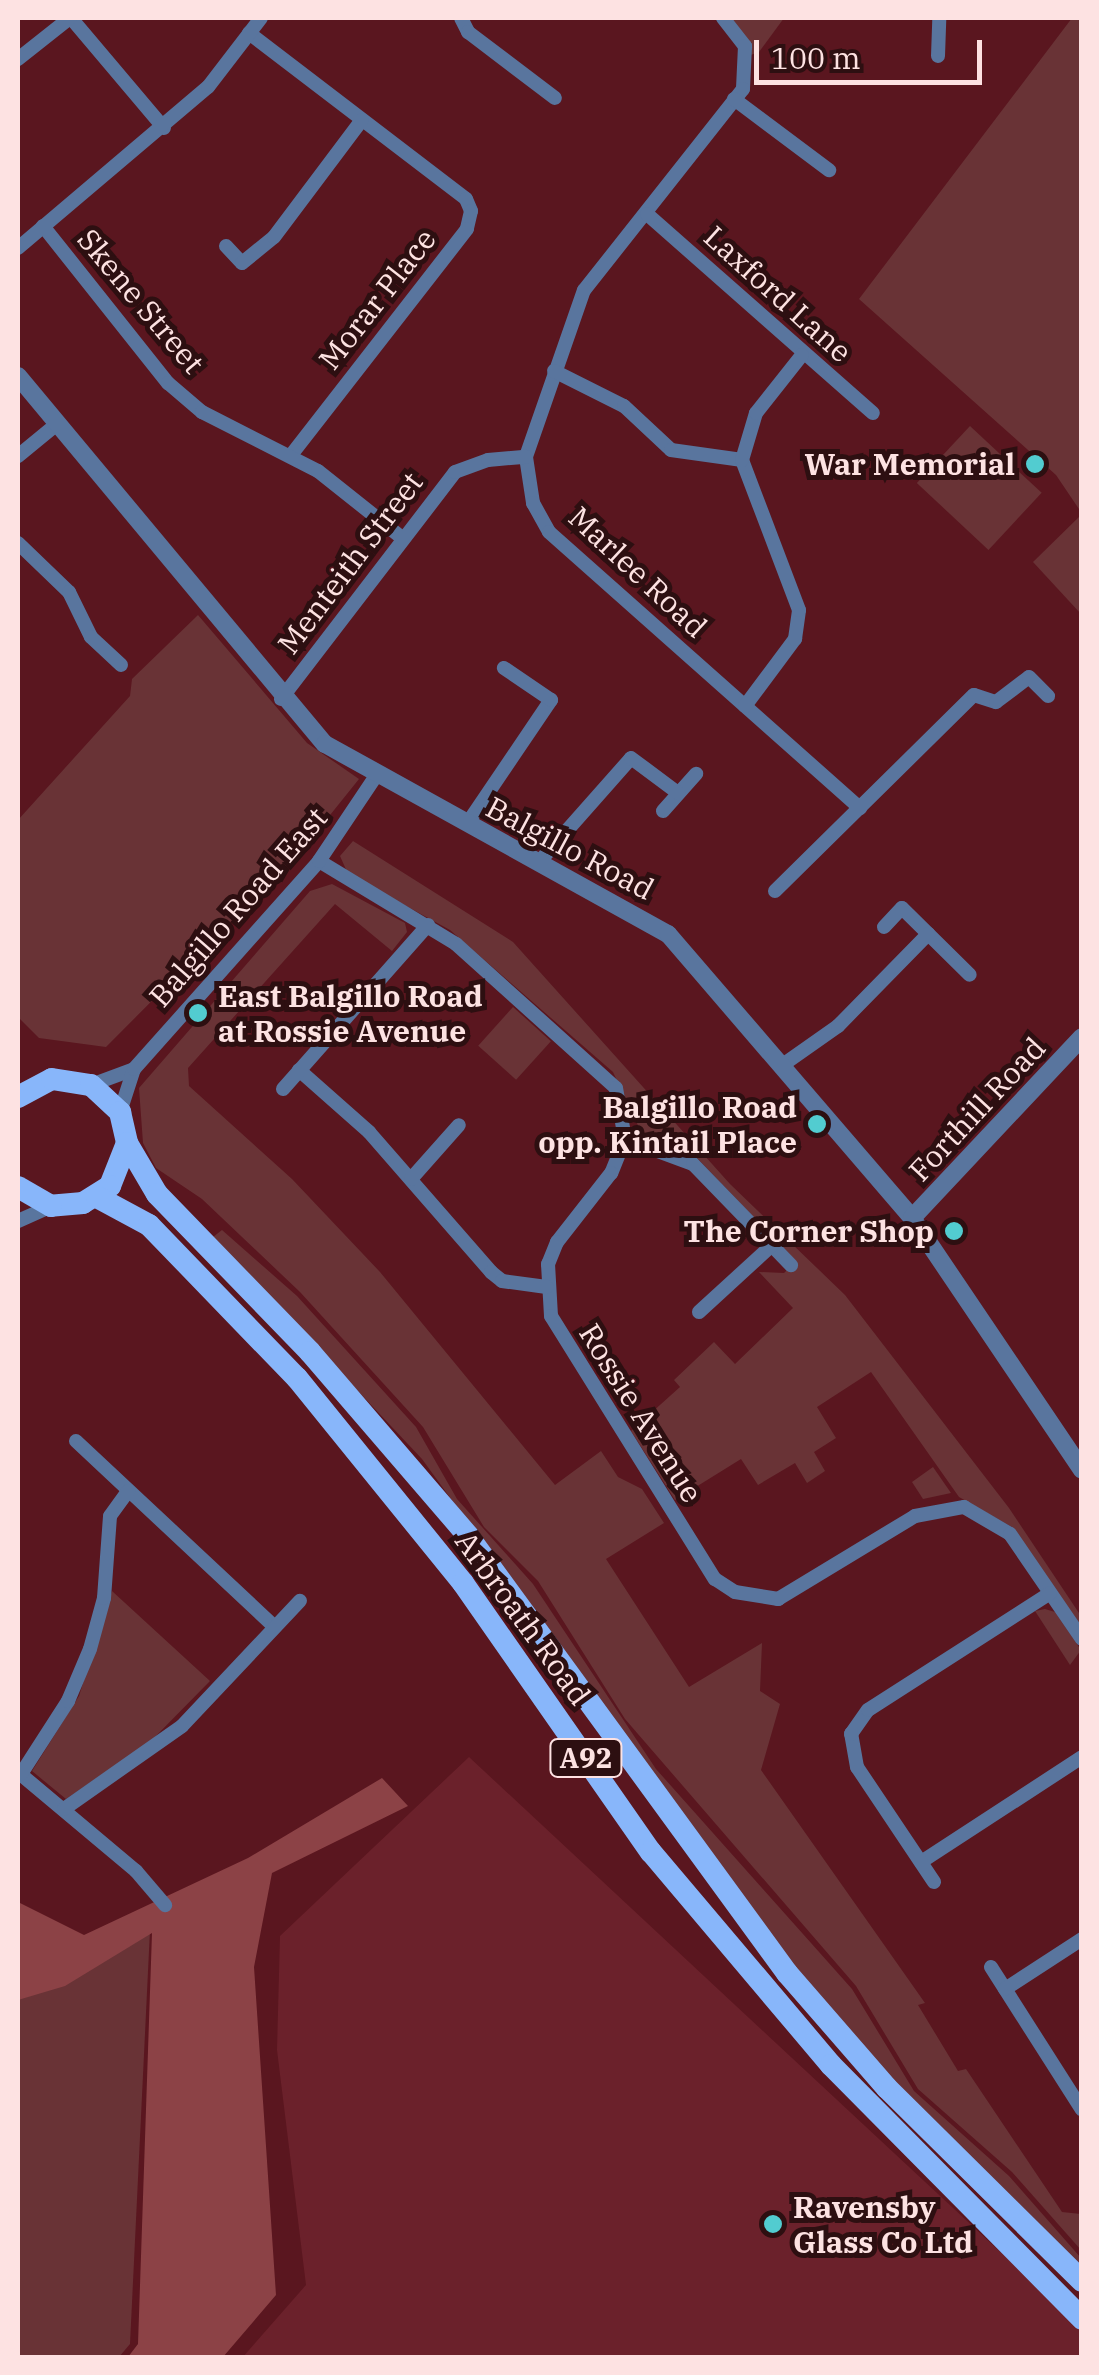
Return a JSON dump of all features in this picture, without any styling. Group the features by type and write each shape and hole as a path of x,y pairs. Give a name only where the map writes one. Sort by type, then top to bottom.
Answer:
{"main road":[{"path":"23,1086 52,1079 91,1084 120,1112"},
{"name":"A92","path":"120,1112 127,1143"},
{"path":"18,1187 52,1206 98,1196 119,1174 127,1143"},
{"name":"Arbroath Road","path":"127,1143 157,1194 310,1352 468,1536 787,1973 887,2088 1082,2281"},
{"name":"Arbroath Road","path":"98,1196 149,1225 297,1378 462,1583 652,1852 831,2065 1082,2319"}],"street":[{"path":"18,59 70,18 164,128"},
{"path":"18,248 208,87 261,18"},
{"path":"462,18 468,32 555,98"},
{"name":"Marlee Road","path":"723,18 748,57 734,100 648,214 584,290 526,458 534,503 549,532 860,808"},
{"path":"938,56 939,18"},
{"name":"Morar Place","path":"249,33 466,199 469,221 291,455"},
{"path":"734,100 829,170"},
{"path":"226,246 242,263 274,236 362,120"},
{"name":"Laxford Lane","path":"648,214 802,355 874,413"},
{"name":"Skene Street","path":"43,226 168,383 202,412 291,455 401,537"},
{"path":"745,706 796,638 799,610 742,460 756,413 802,355"},
{"path":"554,371 624,406 671,450 742,460"},
{"name":"Balgillo Road","path":"18,376 281,699 325,744 376,776 540,860 668,934 784,1064 912,1218 1082,1470"},
{"path":"18,456 57,424"},
{"name":"Menteith Street","path":"281,699 401,537 455,472 488,460 526,458"},
{"path":"18,543 69,592 91,637 121,665"},
{"path":"467,824 551,700 504,668"},
{"path":"775,891 974,694 996,702 1029,677 1048,696"},
{"path":"540,860 632,758 678,793"},
{"path":"663,811 696,774"},
{"name":"Balgillo Road East","path":"120,1112 134,1069 319,862 376,776"},
{"path":"319,862 428,925 604,1073 623,1104 625,1138 693,1164 791,1265"},
{"path":"884,927 902,908 970,975"},
{"path":"282,1089 428,925"},
{"path":"784,1064 838,1026 928,934"},
{"name":"Forthill Road","path":"912,1218 1082,1038"},
{"name":"Balgillo Road East","path":"91,1084 134,1069"},
{"path":"299,1070 411,1178 502,1282 547,1288"},
{"path":"411,1178 459,1125"},
{"name":"Rossie Avenue","path":"625,1138 611,1173 557,1242 547,1288 561,1340 700,1562 734,1592 760,1598 788,1594 915,1516 950,1505 997,1522 1082,1639"},
{"path":"18,1222 52,1206"},
{"path":"698,1312 772,1246"},
{"path":"76,1441 275,1627"},
{"path":"128,1491 110,1516 104,1598 80,1674 19,1773 64,1809 165,1905"},
{"path":"934,1882 856,1767 851,1734 857,1721 1050,1592"},
{"path":"64,1809 174,1733 300,1601"},
{"path":"921,1862 1082,1757"},
{"path":"1005,1990 1082,1939"},
{"path":"991,1967 1082,2110"}],"shaded area":[{"path":"721,18 784,18 759,52 748,56"},
{"path":"1072,18 1082,18 1081,512 1056,475 859,299"},
{"path":"970,426 1042,493 988,550 917,483"},
{"path":"1081,515 1081,614 1033,562"},
{"path":"198,615 307,743 359,779 302,850 106,1047 39,1038 18,1017 18,820 130,696 132,679"},
{"path":"353,841 513,942 730,1184 845,1295 1009,1508 1081,1616 1081,1628 1012,1527 959,1497 871,1372 817,1407 836,1438 814,1452 825,1471 807,1483 795,1463 758,1485 741,1459 675,1500 631,1431 680,1387 674,1380 714,1342 735,1364 793,1308 759,1272 784,1273 796,1261 698,1159 642,1134 613,1072 450,930 348,874 340,856"},
{"path":"332,884 405,923 407,932 392,951 335,904 188,1068 189,1086 292,1179 380,1272 555,1485 601,1451 618,1477 642,1489 664,1523 606,1559 689,1687 762,1643 760,1691 780,1704 761,1770 925,2003 918,2005 958,2071 966,2069 1062,2212 1081,2214 1081,2250 1012,2172 918,2089 856,1986 625,1719 538,1581 484,1527 423,1427 300,1292 202,1199 156,1168 143,1143 139,1088 310,891"},
{"path":"513,1007 551,1041 516,1080 478,1046"},
{"path":"222,1230 297,1296 416,1427 457,1499 533,1584 656,1769 852,1989 914,2091 1009,2176 1081,2258 1081,2269 907,2097 792,1969 422,1459 213,1237"},
{"path":"933,1467 951,1493 923,1499 912,1482"},
{"path":"112,1591 210,1681 152,1740 66,1799 32,1771 79,1696"},
{"path":"1035,1611 1055,1612 1081,1650 1070,1665"},
{"path":"469,1757 1027,2277 1082,2333 1081,2358 242,2358 306,2285 277,2050 280,1936"},
{"path":"382,1778 408,1806 272,1873 254,1967 276,2295 223,2357 128,2357 138,2344 152,1933 65,1986 18,2000 18,1902 84,1935 248,1858"},
{"path":"150,1930 130,2344 119,2357 18,2358 18,1980"}],"place":[{"name":"War Memorial","path":"1035,464"},
{"name":"East Balgillo Road at Rossie Avenue","path":"198,1013"},
{"name":"Balgillo Road opp. Kintail Place","path":"817,1124"},
{"name":"The Corner Shop","path":"954,1231"},
{"name":"Ravensby Glass Co Ltd","path":"773,2224"}]}
